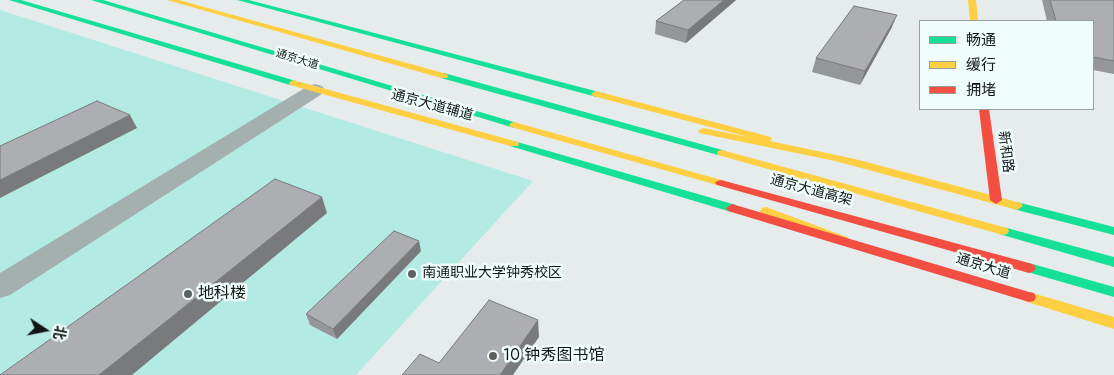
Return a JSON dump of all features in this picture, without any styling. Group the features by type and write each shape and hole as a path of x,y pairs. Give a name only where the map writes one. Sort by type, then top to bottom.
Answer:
{"main road":[{"name":"通京大道辅道","path":"13,0 315,90 482,135 844,240"},
{"name":"通京大道","path":"95,0 500,121"},
{"name":"通京大道","path":"171,0 515,95"},
{"path":"241,0 1114,230"},
{"path":"972,0 974,20"},
{"path":"515,95 636,117 851,161"},
{"name":"通京大道高架","path":"515,95 1114,262"},
{"name":"新和路","path":"984,110 996,200"},
{"path":"500,121 693,185 844,240"},
{"name":"通京大道高架","path":"500,121 1114,292"},
{"name":"通京大道","path":"844,240 1114,323"}],"street":[{"path":"0,287 315,90"}],"shaded area":[{"name":"南通职业大学钟秀校区","path":"0,10 533,181 356,375 0,375"}],"building":[{"path":"684,0 724,0 688,30 656,21"},
{"path":"1050,0 1114,0 1114,61 1094,57 1094,20 1056,20"},
{"path":"854,6 897,15 865,71 816,58"},
{"path":"97,101 130,115 0,180 0,146"},
{"path":"275,179 322,197 99,375 0,375"},
{"path":"394,231 419,241 333,329 306,314"},
{"path":"489,300 538,320 500,375 402,375 420,354 439,363"}],"traffic: fast":[{"path":"13,0 293,83"},
{"path":"95,0 514,125"},
{"path":"241,0 596,94"},
{"path":"444,76 722,153"},
{"path":"514,144 732,208"},
{"path":"1017,206 1114,231"},
{"path":"1003,231 1114,262"},
{"path":"1029,268 1114,292"}],"traffic: slow":[{"path":"171,0 444,76"},
{"path":"972,0 974,20"},
{"path":"293,83 514,144"},
{"path":"596,94 767,139"},
{"path":"514,125 721,183"},
{"path":"703,131 851,161"},
{"path":"722,153 1003,231"},
{"path":"825,155 1017,206"},
{"path":"766,211 843,240"},
{"path":"1029,297 1114,323"}],"traffic: jam":[{"path":"984,110 996,200"},
{"path":"721,183 1029,268"},
{"path":"732,208 1029,297"}],"place":[{"name":"南通职业大学钟秀校区","path":"412,274"},
{"name":"地科楼","path":"188,294"},
{"name":"10 钟秀图书馆","path":"493,356"}]}
